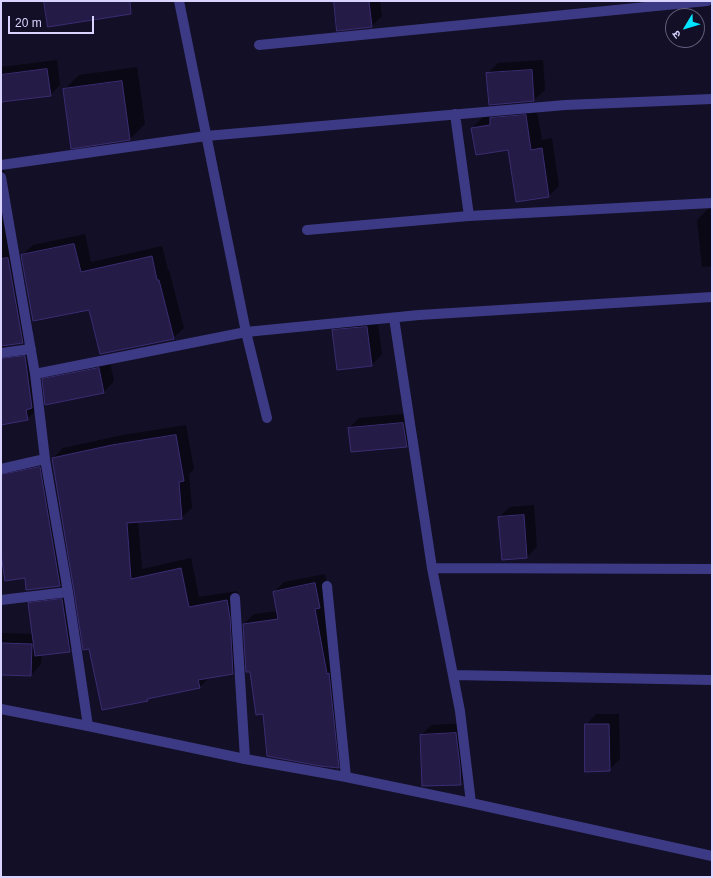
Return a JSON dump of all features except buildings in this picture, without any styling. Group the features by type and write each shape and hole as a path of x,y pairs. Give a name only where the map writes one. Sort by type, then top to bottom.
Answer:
{"street":[{"path":"179,1 246,332 267,418"},
{"path":"259,45 707,1"},
{"path":"1,165 206,136 565,105 712,99"},
{"path":"455,114 469,216"},
{"path":"1,177 35,374 45,459 68,592 88,726"},
{"path":"307,230 469,216 712,203"},
{"path":"1,240 11,238"},
{"path":"35,374 246,332 419,315 712,297"},
{"path":"394,318 432,568 460,711 471,803"},
{"path":"1,354 31,349"},
{"path":"1,469 45,459"},
{"path":"432,568 712,569"},
{"path":"327,586 346,777"},
{"path":"1,600 68,592"},
{"path":"235,598 245,759"},
{"path":"453,675 712,680"},
{"path":"1,709 245,759 346,777 712,856"}]}
